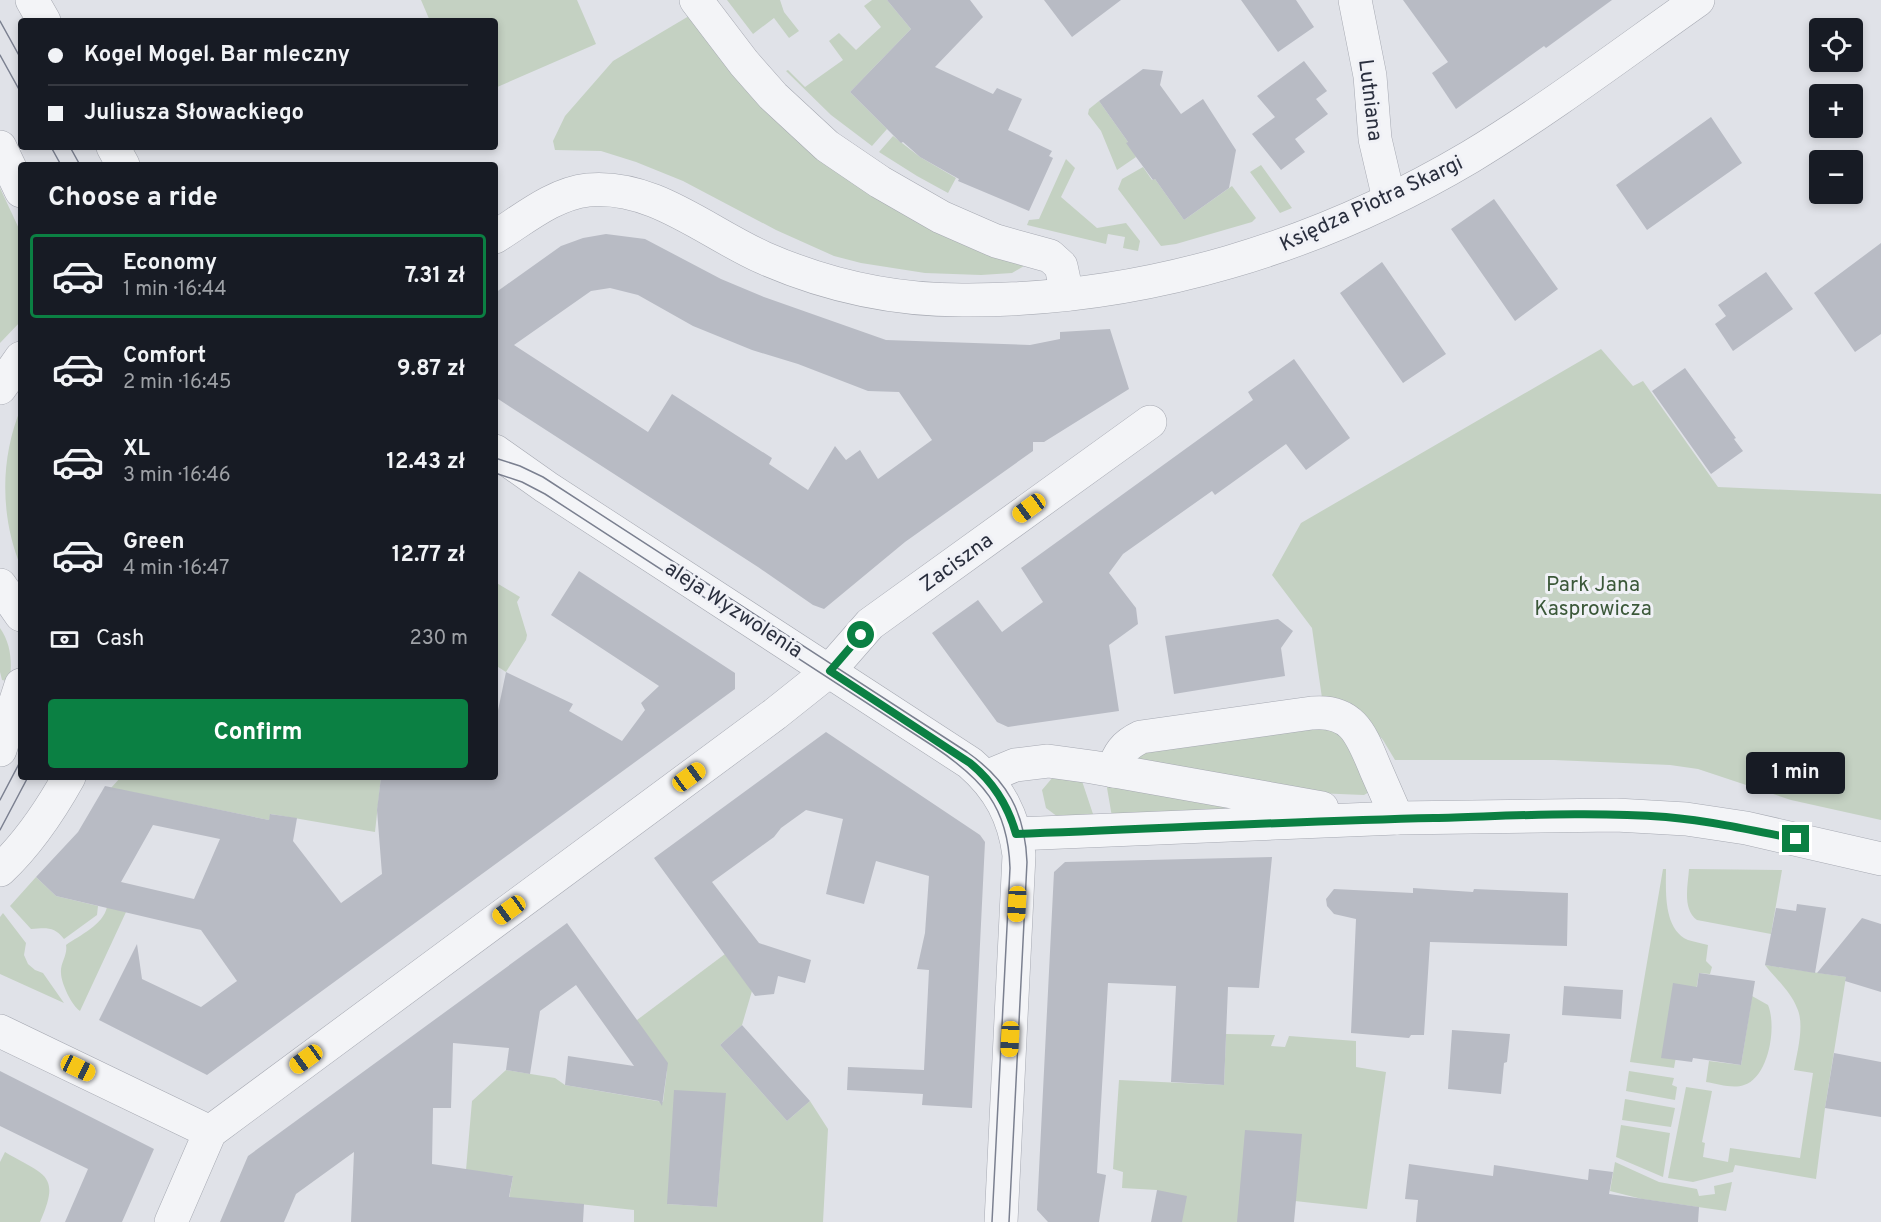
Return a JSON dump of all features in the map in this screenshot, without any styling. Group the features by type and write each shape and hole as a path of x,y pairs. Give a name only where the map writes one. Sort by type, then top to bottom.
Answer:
{"street":[{"path":"32,0 42,18"},
{"path":"696,0 706,16 762,84 827,146 880,182 941,218 996,241 1050,256 1061,266 1067,294"},
{"name":"Lutniana","path":"1355,0 1370,76 1376,139 1389,199"},
{"name":"Księdza Piotra Skargi","path":"498,235 563,196 589,190 614,190 640,195 669,207 761,256 808,275 848,286 915,298 965,301 1067,294 1134,285 1220,266 1322,230 1429,180 1492,143 1698,0"},
{"path":"0,147 18,185"},
{"path":"0,368 18,359"},
{"path":"0,388 18,361"},
{"name":"Zaciszna","path":"210,1132 775,714 830,671 870,624 1150,422"},
{"name":"aleja Wyzwolenia","path":"498,453 546,487 970,763 986,777 1004,802 1016,834 1019,855 1001,1222"},
{"name":"aleja Wyzwolenia","path":"498,476 516,477 546,487"},
{"path":"0,750 18,694"},
{"path":"1113,771 1120,752 1140,737 1312,713 1329,713 1347,720 1359,732 1397,818"},
{"path":"986,777 1015,765 1039,761 1113,771 1345,812 1397,818"},
{"path":"0,870 42,822 67,780"},
{"path":"1016,834 1397,818 1564,814 1665,817 1746,828 1881,859"},
{"path":"0,1031 210,1132 171,1222"}],"green space":[{"path":"421,0 577,0 596,44 498,87 498,18 429,18"},
{"path":"727,0 780,0 784,12 799,31 789,38 774,18 753,34"},
{"path":"872,0 887,0 911,29 850,92 887,129 872,146 831,115 786,71 788,70 805,87 843,60 829,41 839,33 856,50 881,27 864,6"},
{"path":"689,16 733,64 1029,263 1012,273 981,275 925,273 861,263 834,256 776,230 683,181 636,162 601,151 555,150 553,141 565,116 613,61"},
{"path":"1099,101 1136,157 1117,170 1101,131 1088,114 1089,109"},
{"path":"893,136 920,157 956,178 948,193 879,152"},
{"path":"1066,159 1075,168 1061,197 1097,228 1126,223 1140,241 1138,251 1123,248 1125,237 1108,234 1106,244 1027,225 1029,220 1039,219"},
{"path":"1261,165 1292,208 1280,213 1250,172"},
{"path":"1143,167 1152,180 1155,179 1184,220 1232,186 1256,218 1252,222 1176,244 1161,246 1118,189 1122,179"},
{"path":"0,188 18,227 18,324 0,343"},
{"name":"Park Jana Kasprowicza","path":"1601,349 1633,386 1643,381 1718,487 1881,494 1881,820 1791,800 1698,769 1670,765 1554,760 1395,760 1383,740 1349,702 1322,698 1312,628 1272,575 1301,523"},
{"path":"18,416 18,559 9,528 5,488 6,467"},
{"path":"498,584 520,597 517,602 527,635 506,672 498,667"},
{"path":"0,628 10,653 10,680 7,681 2,680 0,672"},
{"path":"1311,721 1343,727 1371,791 1364,795 1315,793 1138,760 1136,755"},
{"path":"1053,777 1081,778 1094,817 1058,817 1046,808 1042,790"},
{"path":"118,780 381,780 375,832 271,814 269,820 111,788"},
{"path":"1106,782 1242,810 1112,817"},
{"path":"1663,869 1666,869 1668,909 1674,927 1688,940 1708,945 1706,961 1712,967 1710,974 1699,973 1674,1068 1630,1062"},
{"path":"1689,869 1782,870 1771,934 1697,920 1689,910 1687,889"},
{"path":"36,877 56,896 98,906 97,915 64,939 53,930 31,929 10,906"},
{"path":"107,907 126,912 80,1011 70,999 61,977 66,945 96,924"},
{"path":"3,913 26,943 24,955 28,964 43,973 64,1003 0,974 0,917"},
{"path":"725,954 752,991 742,1025 720,1045 787,1121 810,1101 828,1129 823,1222 634,1222 634,1210 552,1201 507,1210 513,1176 466,1170 472,1101 506,1070 555,1078 565,1085 663,1102 667,1071 645,1068 637,1020","holes":["723,1125 717,1207 667,1204"]},
{"path":"1765,965 1846,977 1816,1179 1735,1165 1733,1172 1693,1182 1668,1178 1686,1087 1712,1091 1702,1142 1705,1143 1703,1157 1728,1162 1730,1148 1800,1158 1813,1073 1794,1070 1800,1039 1799,1015 1791,996"},
{"path":"1752,996 1768,1005 1771,1014 1769,1050 1760,1072 1753,1080 1740,1086 1706,1082 1709,1061 1741,1065"},
{"path":"1226,1034 1275,1035 1271,1046 1285,1047 1289,1036 1356,1041 1356,1067 1386,1072 1367,1209 1295,1201 1237,1222 1182,1222 1157,1190 1122,1188 1123,1172 1113,1169 1119,1080 1224,1085"},
{"path":"1629,1071 1674,1078 1672,1085 1677,1087 1675,1100 1626,1091"},
{"path":"1625,1099 1675,1108 1671,1127 1622,1120"},
{"path":"1621,1125 1670,1133 1663,1177 1616,1157"},
{"path":"5,1152 39,1171 49,1184 49,1194 40,1222 0,1222 0,1162"},
{"path":"1615,1162 1659,1182 1697,1189 1699,1196 1715,1194 1714,1186 1732,1182 1726,1211 1642,1199 1610,1191"}],"building":[{"path":"887,0 970,0 983,17 935,67 993,94 997,88 1022,99 1008,130 1052,151 1049,156 1053,158 1029,211 958,181 959,179 920,157 903,142 901,143 850,92 911,29"},
{"path":"1044,0 1121,0 1072,37"},
{"path":"1241,0 1296,0 1314,27 1278,52"},
{"path":"1403,0 1612,0 1456,109 1432,73 1448,62"},
{"path":"1304,61 1327,91 1316,99 1328,114 1295,139 1305,152 1281,170 1252,134 1275,117 1257,96"},
{"path":"1143,69 1163,71 1160,85 1181,114 1203,99 1236,150 1229,188 1184,220 1126,143 1128,142 1099,101"},
{"path":"1711,117 1742,163 1647,230 1616,185"},
{"path":"1494,199 1558,289 1515,321 1451,229"},
{"path":"606,234 645,239 721,279 764,297 886,340 1030,345 1060,339 1060,332 1110,329 1129,389 1044,442 1033,442 1033,451 905,542 824,609 813,605 498,399 498,291 561,246 583,238","holes":["610,288 638,295 693,326 752,350 798,364 868,391 899,392 932,440 878,479 860,450 846,460 835,446 808,490 769,464 772,458 672,394 648,432 514,345 591,291"]},
{"path":"1881,243 1881,334 1855,352 1814,293"},
{"path":"1382,262 1446,354 1403,383 1340,293"},
{"path":"1766,272 1793,309 1733,351 1715,324 1726,316 1718,305"},
{"path":"1294,359 1350,438 1306,470 1286,444 1215,495 1212,491 1123,554 1109,573 1136,608 1138,624 1109,645 1119,711 1008,727 997,722 932,633 978,600 1002,632 1043,602 1021,568 1253,400 1248,392"},
{"path":"1685,368 1743,451 1711,474 1652,391"},
{"path":"579,571 735,673 735,689 207,1075 99,1020 137,944 142,979 201,1007 237,981 201,930 56,896 36,877 78,832 105,786 269,820 270,814 297,818 293,841 341,903 382,874 377,810 381,780 498,780 498,711 506,672 573,704 569,711 622,741 645,710 641,703 659,686 551,615","holes":["153,825 220,839 194,899 121,882"]},
{"path":"1278,619 1293,631 1281,648 1285,676 1174,694 1165,636"},
{"path":"826,732 980,835 985,842 972,1108 922,1105 923,1094 847,1090 848,1067 924,1070 929,970 917,969 925,933 929,876 876,861 864,904 826,894 843,819 806,810 781,828 774,837 712,882 759,943 811,960 805,983 778,976 774,994 755,996 654,858"},
{"path":"1272,857 1259,988 1228,987 1224,1085 1171,1082 1176,986 1108,983 1097,1173 1106,1175 1099,1222 1048,1222 1037,1210 1054,872 1065,862"},
{"path":"1413,888 1473,892 1474,889 1568,893 1567,946 1430,942 1424,1035 1411,1035 1409,1038 1351,1033 1356,919 1334,914 1327,906 1326,899 1334,889 1413,893"},
{"path":"1797,904 1826,908 1815,973 1765,965 1776,908 1796,911"},
{"path":"1862,918 1881,924 1881,992 1845,981 1846,977 1817,973"},
{"path":"567,923 668,1063 662,1106 659,1101 565,1085 568,1056 634,1066 576,985 540,1011 530,1074 506,1070 509,1048 453,1043 451,1108 433,1108 432,1164 513,1176 509,1197 584,1204 583,1222 351,1222 354,1152 296,1194 284,1222 220,1222 248,1156"},
{"path":"1699,973 1755,981 1741,1065 1693,1058 1692,1062 1661,1058 1673,983 1697,987"},
{"path":"1564,986 1623,990 1621,1019 1562,1015"},
{"path":"742,1025 810,1101 787,1121 720,1045"},
{"path":"1452,1030 1510,1034 1501,1094 1448,1089"},
{"path":"1834,1053 1881,1062 1881,1117 1825,1108"},
{"path":"0,1071 154,1149 122,1222 65,1222 88,1169 0,1126"},
{"path":"674,1090 726,1093 717,1207 667,1204"},
{"path":"1245,1130 1302,1134 1294,1222 1237,1222"},
{"path":"1409,1164 1493,1176 1494,1165 1588,1180 1589,1169 1613,1172 1609,1194 1699,1207 1698,1222 1416,1222 1418,1200 1405,1199"},
{"path":"1157,1190 1187,1196 1182,1222 1151,1222"}],"tram line":[{"path":"0,21 18,54"},
{"path":"0,55 18,88"},
{"path":"53,150 59,162"},
{"path":"72,150 78,162"},
{"path":"498,459 543,477 967,752 993,774 1003,786 1018,813 1027,862 1009,1222"},
{"path":"498,474 522,482 545,494 933,746 965,770 989,796 1004,827 1010,868 992,1222"},
{"path":"0,800 18,766"},
{"path":"0,830 26,780"}],"route":[{"path":"861,635 830,671 982,773 1004,802 1016,834 1397,818 1616,814 1703,821 1796,839"}]}
